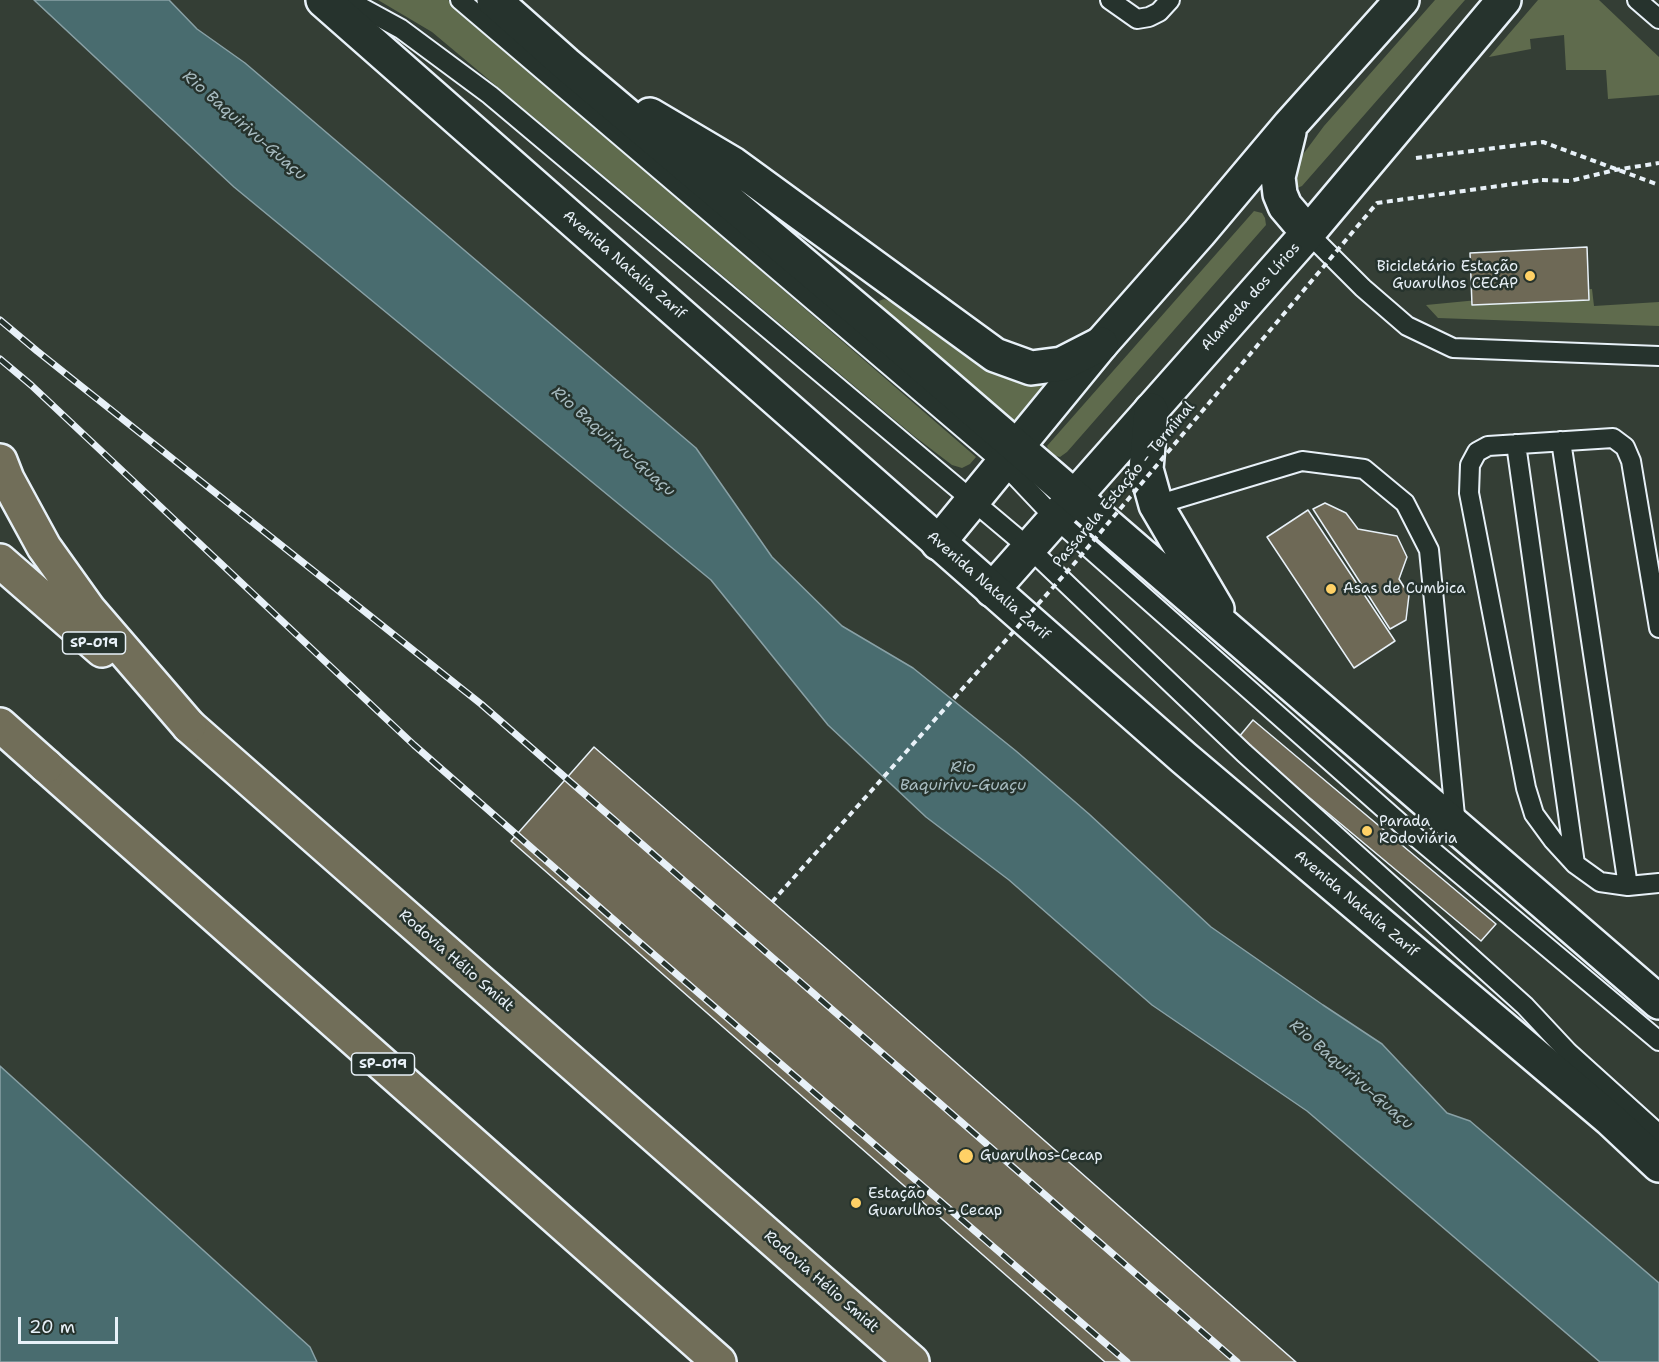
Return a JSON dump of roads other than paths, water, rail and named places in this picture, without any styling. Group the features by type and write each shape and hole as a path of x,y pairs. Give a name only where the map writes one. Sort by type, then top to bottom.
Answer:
{"main road":[{"name":"Avenida Natalia Zarif","path":"323,0 1202,774 1610,1119 1659,1165"},
{"path":"494,0 566,64 886,334 1064,508 1232,634 1659,1002"},
{"name":"Alameda dos Lírios","path":"992,590 1308,233 1504,0"},
{"path":"938,543 1101,345 1199,233 1392,4"},
{"path":"566,64 732,164 995,355 1031,368 1062,364 1101,345"},
{"path":"1290,125 1278,177 1280,194 1285,206 1308,233"},
{"path":"1151,410 1146,469 1156,506 1232,634"},
{"path":"0,461 44,547 82,601 189,726"},
{"name":"Rodovia Hélio Smidt","path":"0,561 912,1362"},
{"name":"SP-019","path":"0,725 719,1362"},
{"path":"0,733 46,766"}],"lane":[{"path":"348,0 401,29 490,95 1029,548 1244,753 1525,1006 1568,1052 1659,1134"},
{"path":"460,0 1010,456"},
{"path":"1110,0 1137,19 1160,12 1170,0"},
{"path":"1637,0 1659,19"},
{"path":"1308,233 1363,288 1407,326 1453,348 1659,356"},
{"path":"1659,628 1656,599 1631,461 1625,447 1613,438 1488,446 1477,452 1470,465 1469,493 1526,788 1534,814 1575,864 1600,882 1628,886 1659,882"},
{"path":"1561,441 1628,886"},
{"path":"1516,444 1575,864"},
{"path":"1156,506 1302,461 1364,469 1405,503 1429,550 1456,828"},
{"path":"1064,508 1270,709 1417,837 1659,1041"},
{"path":"1232,634 1270,709"}],"water":[{"name":"Rio Baquirivu-Guaçu","path":"34,0 169,0 197,29 245,63 696,448 772,557 842,626 913,668 1016,751 1089,814 1211,927 1382,1044 1447,1113 1470,1121 1659,1283 1659,1362 1600,1362 1307,1111 1152,1005 1009,880 926,817 828,725 711,580 234,187"},
{"path":"0,1066 310,1347 317,1362 0,1362"}],"railway":[{"path":"0,320 481,704 1237,1362"},
{"path":"0,359 31,385 414,745 1127,1362"}],"place":[{"name":"Bicicletário Estação Guarulhos CECAP","path":"1530,276"},
{"name":"Asas de Cumbica","path":"1331,589"},
{"name":"Parada Rodoviária","path":"1367,831"},
{"name":"Guarulhos-Cecap","path":"966,1156"},
{"name":"Estação Guarulhos - Cecap","path":"856,1203"}]}
